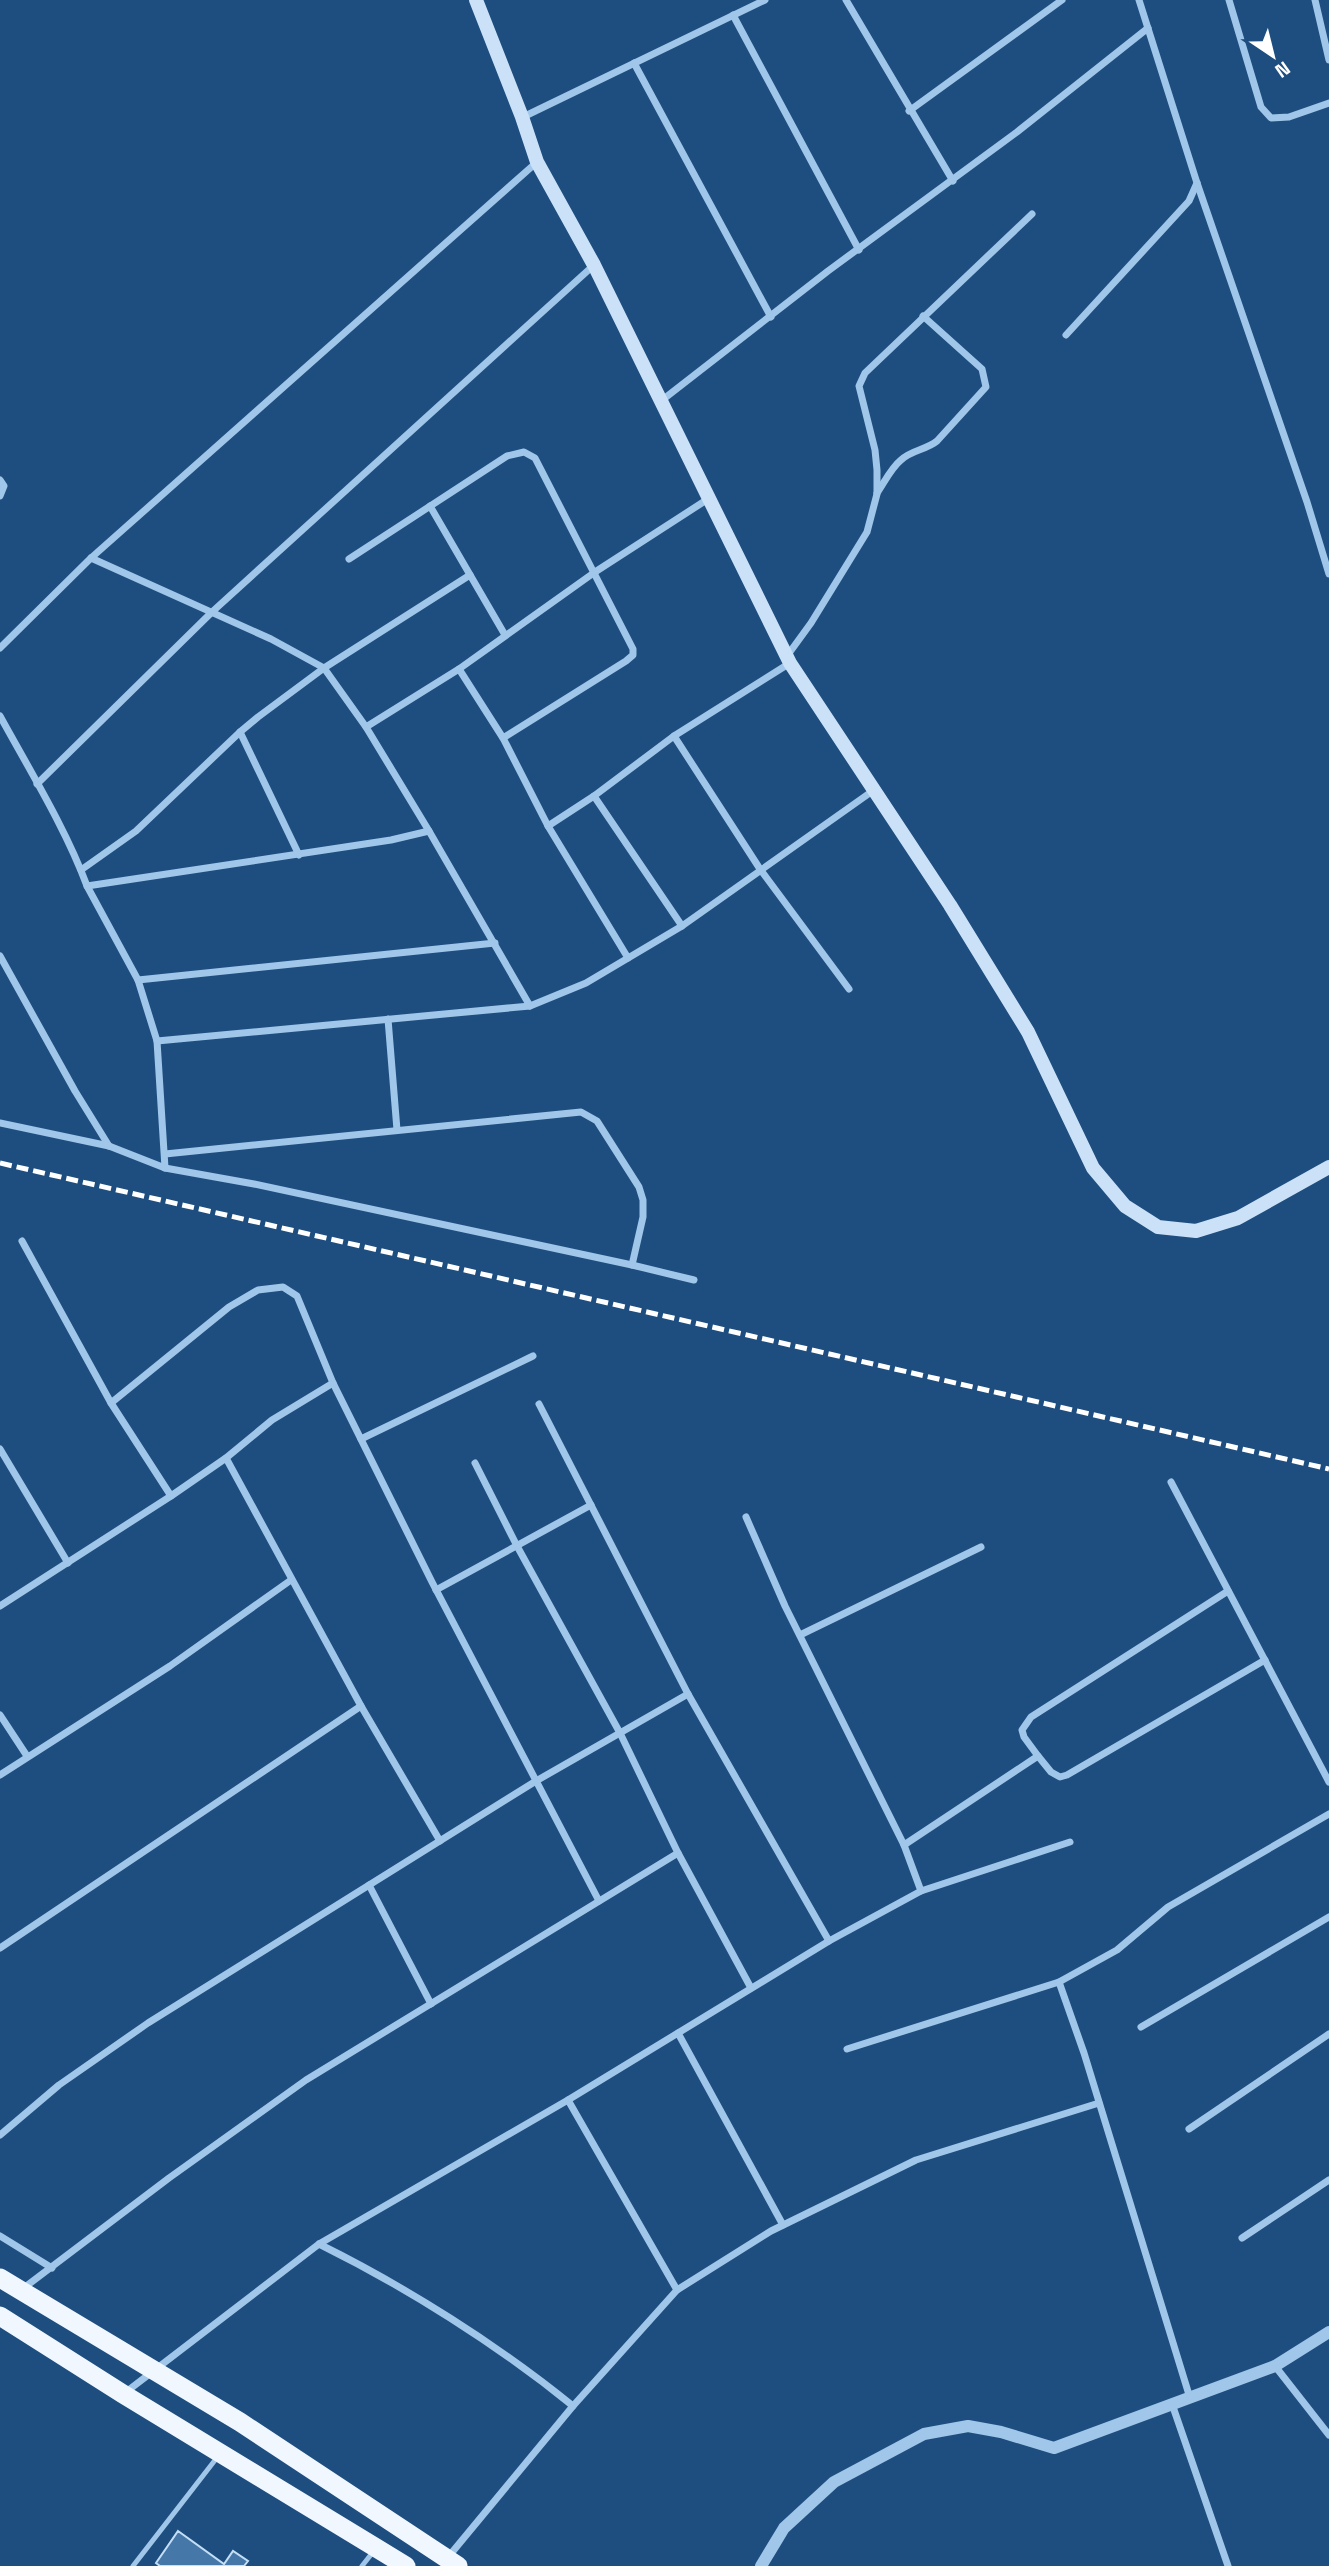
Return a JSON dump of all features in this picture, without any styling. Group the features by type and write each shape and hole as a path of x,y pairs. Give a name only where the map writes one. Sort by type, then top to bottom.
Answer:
{"highway":[{"path":"0,2278 240,2422 448,2564"},
{"path":"0,2316 406,2566"}],"main road":[{"path":"476,0 537,162 594,264 788,660 950,905 1028,1032 1093,1168 1125,1206 1158,1227 1196,1231 1238,1218 1329,1167"}],"street":[{"path":"522,117 765,0"},
{"path":"846,0 909,111 953,181"},
{"path":"909,111 1062,0"},
{"path":"1139,0 1197,183 1329,573"},
{"path":"1229,0 1261,107 1271,118 1289,117 1329,103"},
{"path":"1316,0 1329,60"},
{"path":"733,15 859,250"},
{"path":"661,401 953,181 1148,27"},
{"path":"634,63 771,317"},
{"path":"0,649 91,558 537,162"},
{"path":"1066,335 1189,201 1197,183"},
{"path":"548,826 594,796 674,736 788,660 867,532 877,494 875,450 859,386 865,373 1032,214"},
{"path":"37,784 212,612 594,264"},
{"path":"877,494 901,460 937,442 986,387 982,369 923,316"},
{"path":"349,559 507,456 524,452 535,458 632,642 632,655 626,662 503,738"},
{"path":"0,480 4,486 0,496"},
{"path":"366,727 459,669 595,572 708,499"},
{"path":"430,506 505,635"},
{"path":"91,558 271,639 324,668 366,727 530,1006"},
{"path":"81,870 136,831 240,732 324,668 470,575"},
{"path":"459,669 503,738 548,826 628,958"},
{"path":"0,716 138,980 157,1041 165,1168"},
{"path":"240,732 299,855"},
{"path":"674,736 760,869 849,989"},
{"path":"157,1041 530,1006 586,983 682,926 874,790"},
{"path":"594,796 682,926"},
{"path":"87,886 299,855 429,831"},
{"path":"138,980 495,943"},
{"path":"0,956 75,1091 110,1146"},
{"path":"388,1019 397,1130"},
{"path":"165,1154 581,1112 597,1121 639,1187 643,1200 643,1217 632,1265"},
{"path":"0,1123 110,1146 165,1168 254,1184 694,1280"},
{"path":"22,1241 111,1403 171,1496"},
{"path":"111,1403 229,1307 258,1290 283,1287 296,1296 333,1383 436,1590 599,1901"},
{"path":"361,1439 533,1356"},
{"path":"0,1605 171,1496 226,1458 272,1420 333,1383"},
{"path":"539,1404 688,1694 829,1941"},
{"path":"0,1448 68,1563"},
{"path":"226,1458 361,1706 440,1841"},
{"path":"475,1463 517,1546 620,1733 678,1853 751,1988"},
{"path":"1171,1482 1329,1782"},
{"path":"436,1590 591,1504"},
{"path":"746,1517 800,1635 904,1845 921,1891"},
{"path":"800,1635 981,1547"},
{"path":"0,1775 170,1666 291,1580"},
{"path":"1228,1591 1031,1717 1022,1730 1051,1772 1060,1777 1067,1775 1265,1660"},
{"path":"0,2135 59,2085 148,2023 536,1781 688,1694"},
{"path":"0,1948 361,1706"},
{"path":"0,1715 27,1756"},
{"path":"904,1845 1038,1756"},
{"path":"847,2049 1059,1982 1117,1950 1168,1907 1329,1814"},
{"path":"123,2394 319,2244 568,2099 829,1941 921,1891 1070,1842"},
{"path":"21,2290 169,2178 306,2080 678,1853"},
{"path":"369,1885 431,2004"},
{"path":"1141,2027 1329,1917"},
{"path":"1059,1982 1190,2398"},
{"path":"678,2032 783,2225"},
{"path":"1189,2129 1329,2034"},
{"path":"568,2099 677,2290"},
{"path":"448,2564 573,2406 677,2290 783,2225 916,2160 1099,2103"},
{"path":"1242,2238 1329,2180"},
{"path":"0,2236 52,2268"},
{"path":"319,2244 374,2271 532,2372 573,2406"},
{"path":"761,2566 785,2528 834,2482 924,2434 968,2426 1001,2432 1054,2448 1275,2366 1329,2332"},
{"path":"1275,2366 1329,2435"},
{"path":"1172,2404 1228,2566"}],"lane":[{"path":"133,2566 220,2453"},
{"path":"362,2566 377,2547"}],"building":[{"path":"178,2531 224,2564 233,2551 248,2561 244,2566 160,2566 156,2563"}],"railway":[{"path":"0,1163 1329,1469"}]}
